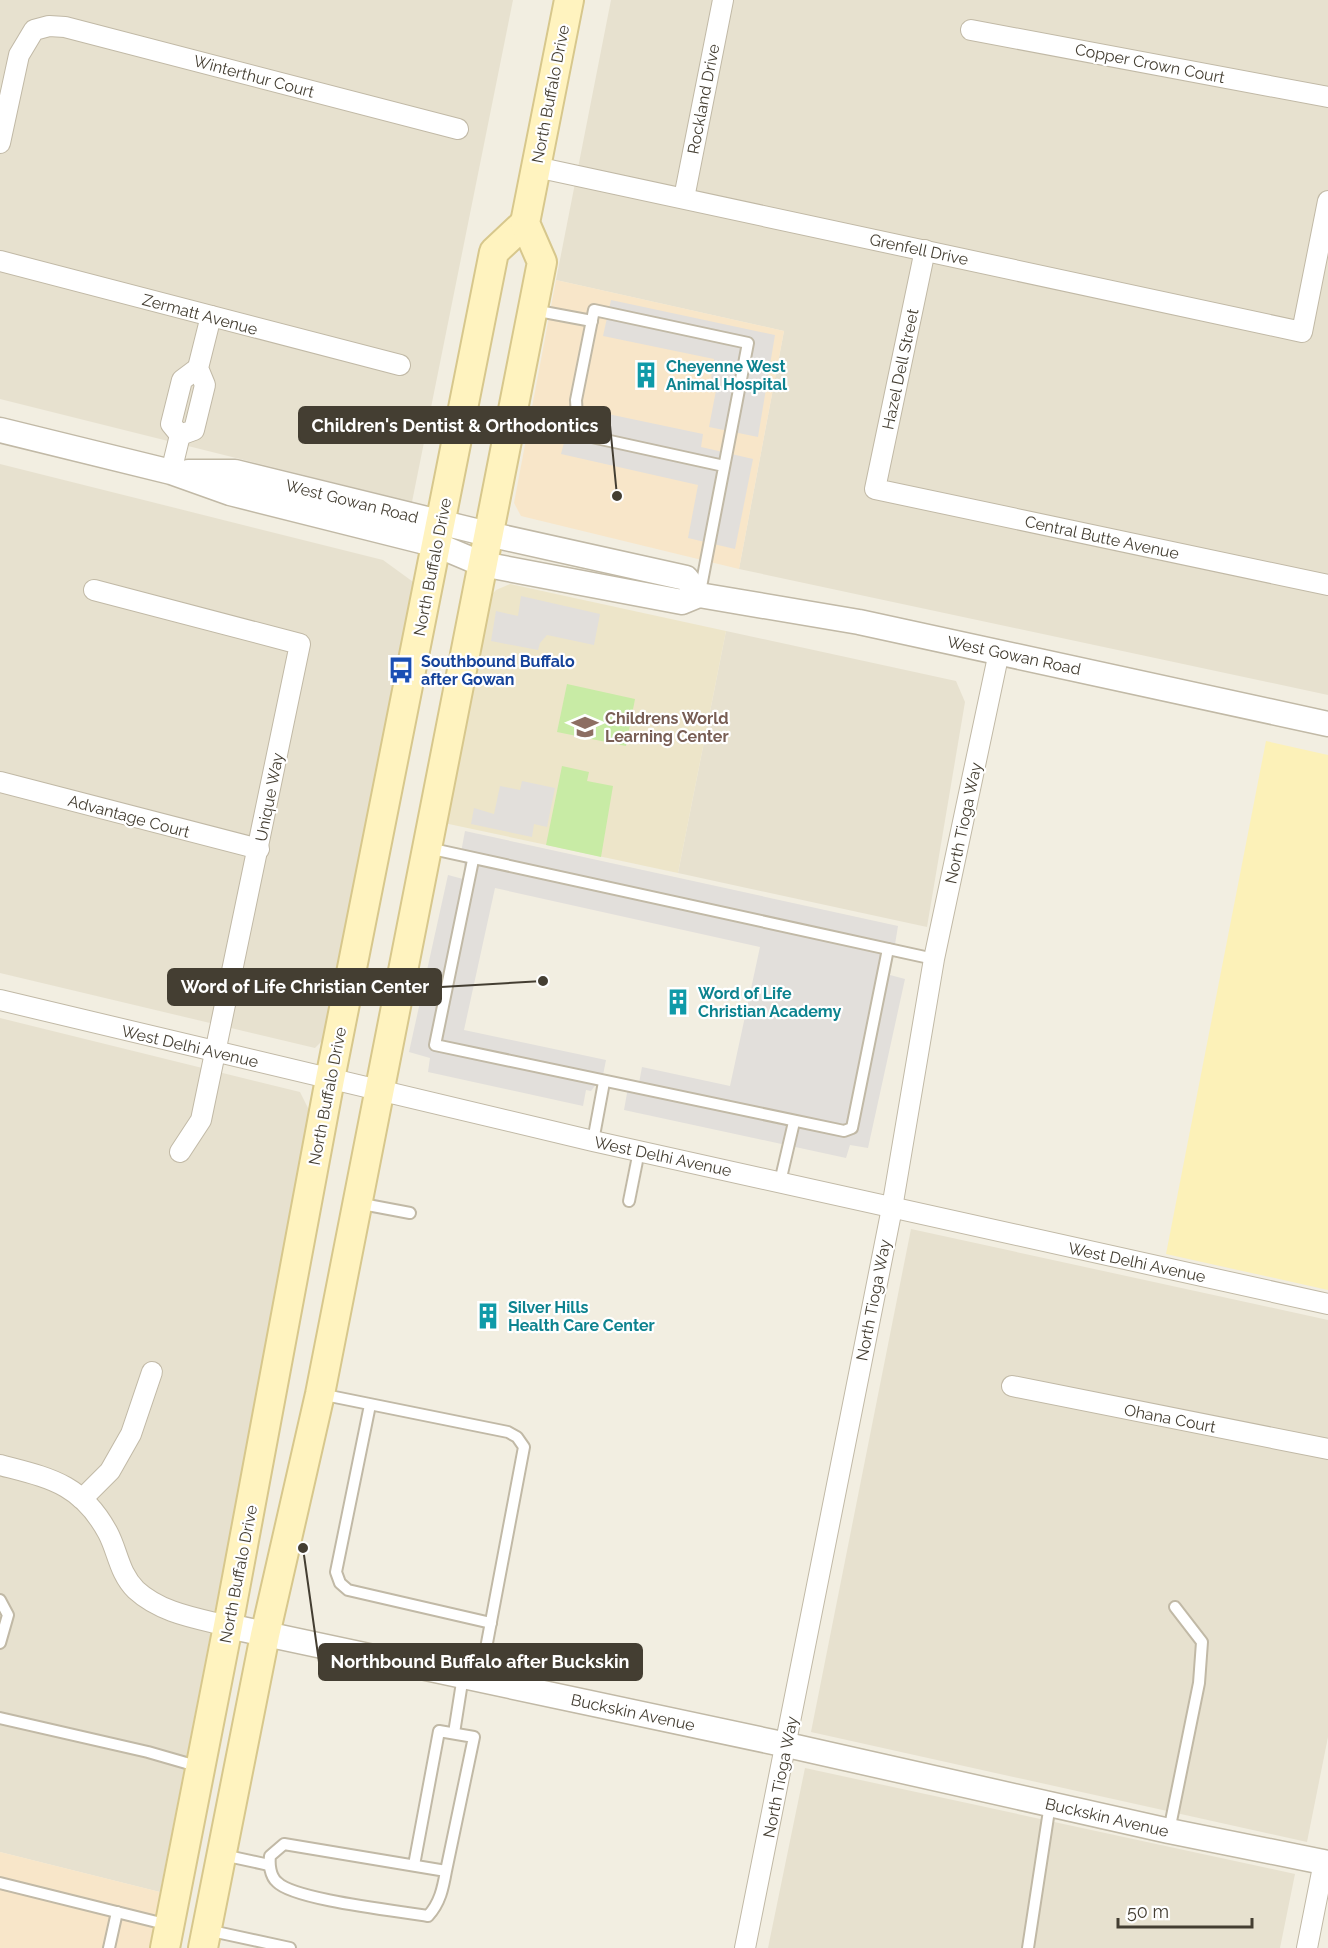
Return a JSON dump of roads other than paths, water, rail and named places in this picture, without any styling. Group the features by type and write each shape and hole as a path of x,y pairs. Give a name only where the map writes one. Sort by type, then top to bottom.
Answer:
{"main road":[{"name":"North Buffalo Drive","path":"167,1937 228,1626 330,1079 494,252 525,223 569,0"},
{"path":"205,1939 265,1635 320,1394 542,262 525,223"}],"street":[{"name":"Rockland Drive","path":"684,198 723,0"},
{"name":"Winterthur Court","path":"0,143 19,55 34,30 49,26 65,27 458,129"},
{"name":"Copper Crown Court","path":"971,30 1328,97"},
{"name":"Grenfell Drive","path":"536,167 1302,332 1328,201"},
{"name":"Hazel Dell Street","path":"875,489 925,250"},
{"name":"Zermatt Avenue","path":"0,261 400,366"},
{"path":"180,435 194,430 205,385 198,368 211,316"},
{"path":"180,435 171,424 182,380 198,368"},
{"name":"West Gowan Road","path":"0,430 171,472 235,472 439,534 488,534 686,578 699,595"},
{"path":"171,472 180,435"},
{"name":"Central Butte Avenue","path":"875,489 1328,585"},
{"name":"West Gowan Road","path":"439,534 482,564 682,602 699,595 859,622 1328,724"},
{"name":"Unique Way","path":"94,590 300,644 217,1052 201,1120 180,1152"},
{"name":"North Tioga Way","path":"745,1948 892,1208 934,958 999,652"},
{"name":"Advantage Court","path":"0,782 259,849"},
{"name":"West Delhi Avenue","path":"0,1000 593,1141 1328,1304"},
{"path":"82,1498 110,1471 131,1434 152,1372"},
{"name":"Ohana Court","path":"1012,1386 1328,1449"},
{"name":"Buckskin Avenue","path":"0,1465 56,1479 82,1498 108,1533 120,1569 135,1589 163,1608 265,1635 787,1745 1169,1831 1327,1856"},
{"path":"1307,1948 1327,1856"}],"lane":[{"path":"532,310 592,321"},
{"path":"699,595 748,343 594,310 576,400 578,434 724,466"},
{"path":"180,388 203,393"},
{"path":"426,848 888,950 934,958"},
{"path":"473,860 435,1045 604,1082 794,1122 844,1131 852,1128 888,950"},
{"path":"593,1141 604,1082"},
{"path":"780,1182 794,1122"},
{"path":"629,1201 639,1151"},
{"path":"357,1203 410,1214"},
{"path":"320,1394 508,1432 517,1437 524,1447 491,1623 454,1733"},
{"path":"370,1405 336,1572 340,1583 348,1590 491,1623"},
{"path":"0,1600 8,1615 0,1643"},
{"path":"1169,1831 1199,1683 1202,1642 1175,1607"},
{"path":"0,1718 148,1752 200,1767"},
{"path":"414,1865 439,1731 474,1737 446,1871 436,1908 428,1916 298,1894 277,1882 268,1865 270,1856 284,1844 446,1871"},
{"path":"1028,1948 1050,1804"},
{"path":"222,1855 268,1865"},
{"path":"0,1883 117,1912 167,1937"},
{"path":"109,1948 117,1912"},
{"path":"205,1939 290,1948"}],"place":[{"name":"Cheyenne West Animal Hospital","path":"646,375"},
{"name":"Children's Dentist & Orthodontics","path":"617,496"},
{"name":"Southbound Buffalo after Gowan","path":"401,670"},
{"name":"Childrens World Learning Center","path":"585,727"},
{"name":"Word of Life Christian Center","path":"543,981"},
{"name":"Word of Life Christian Academy","path":"678,1002"},
{"name":"Silver Hills Health Care Center","path":"488,1316"},
{"name":"Northbound Buffalo after Buckskin","path":"303,1548"}]}
